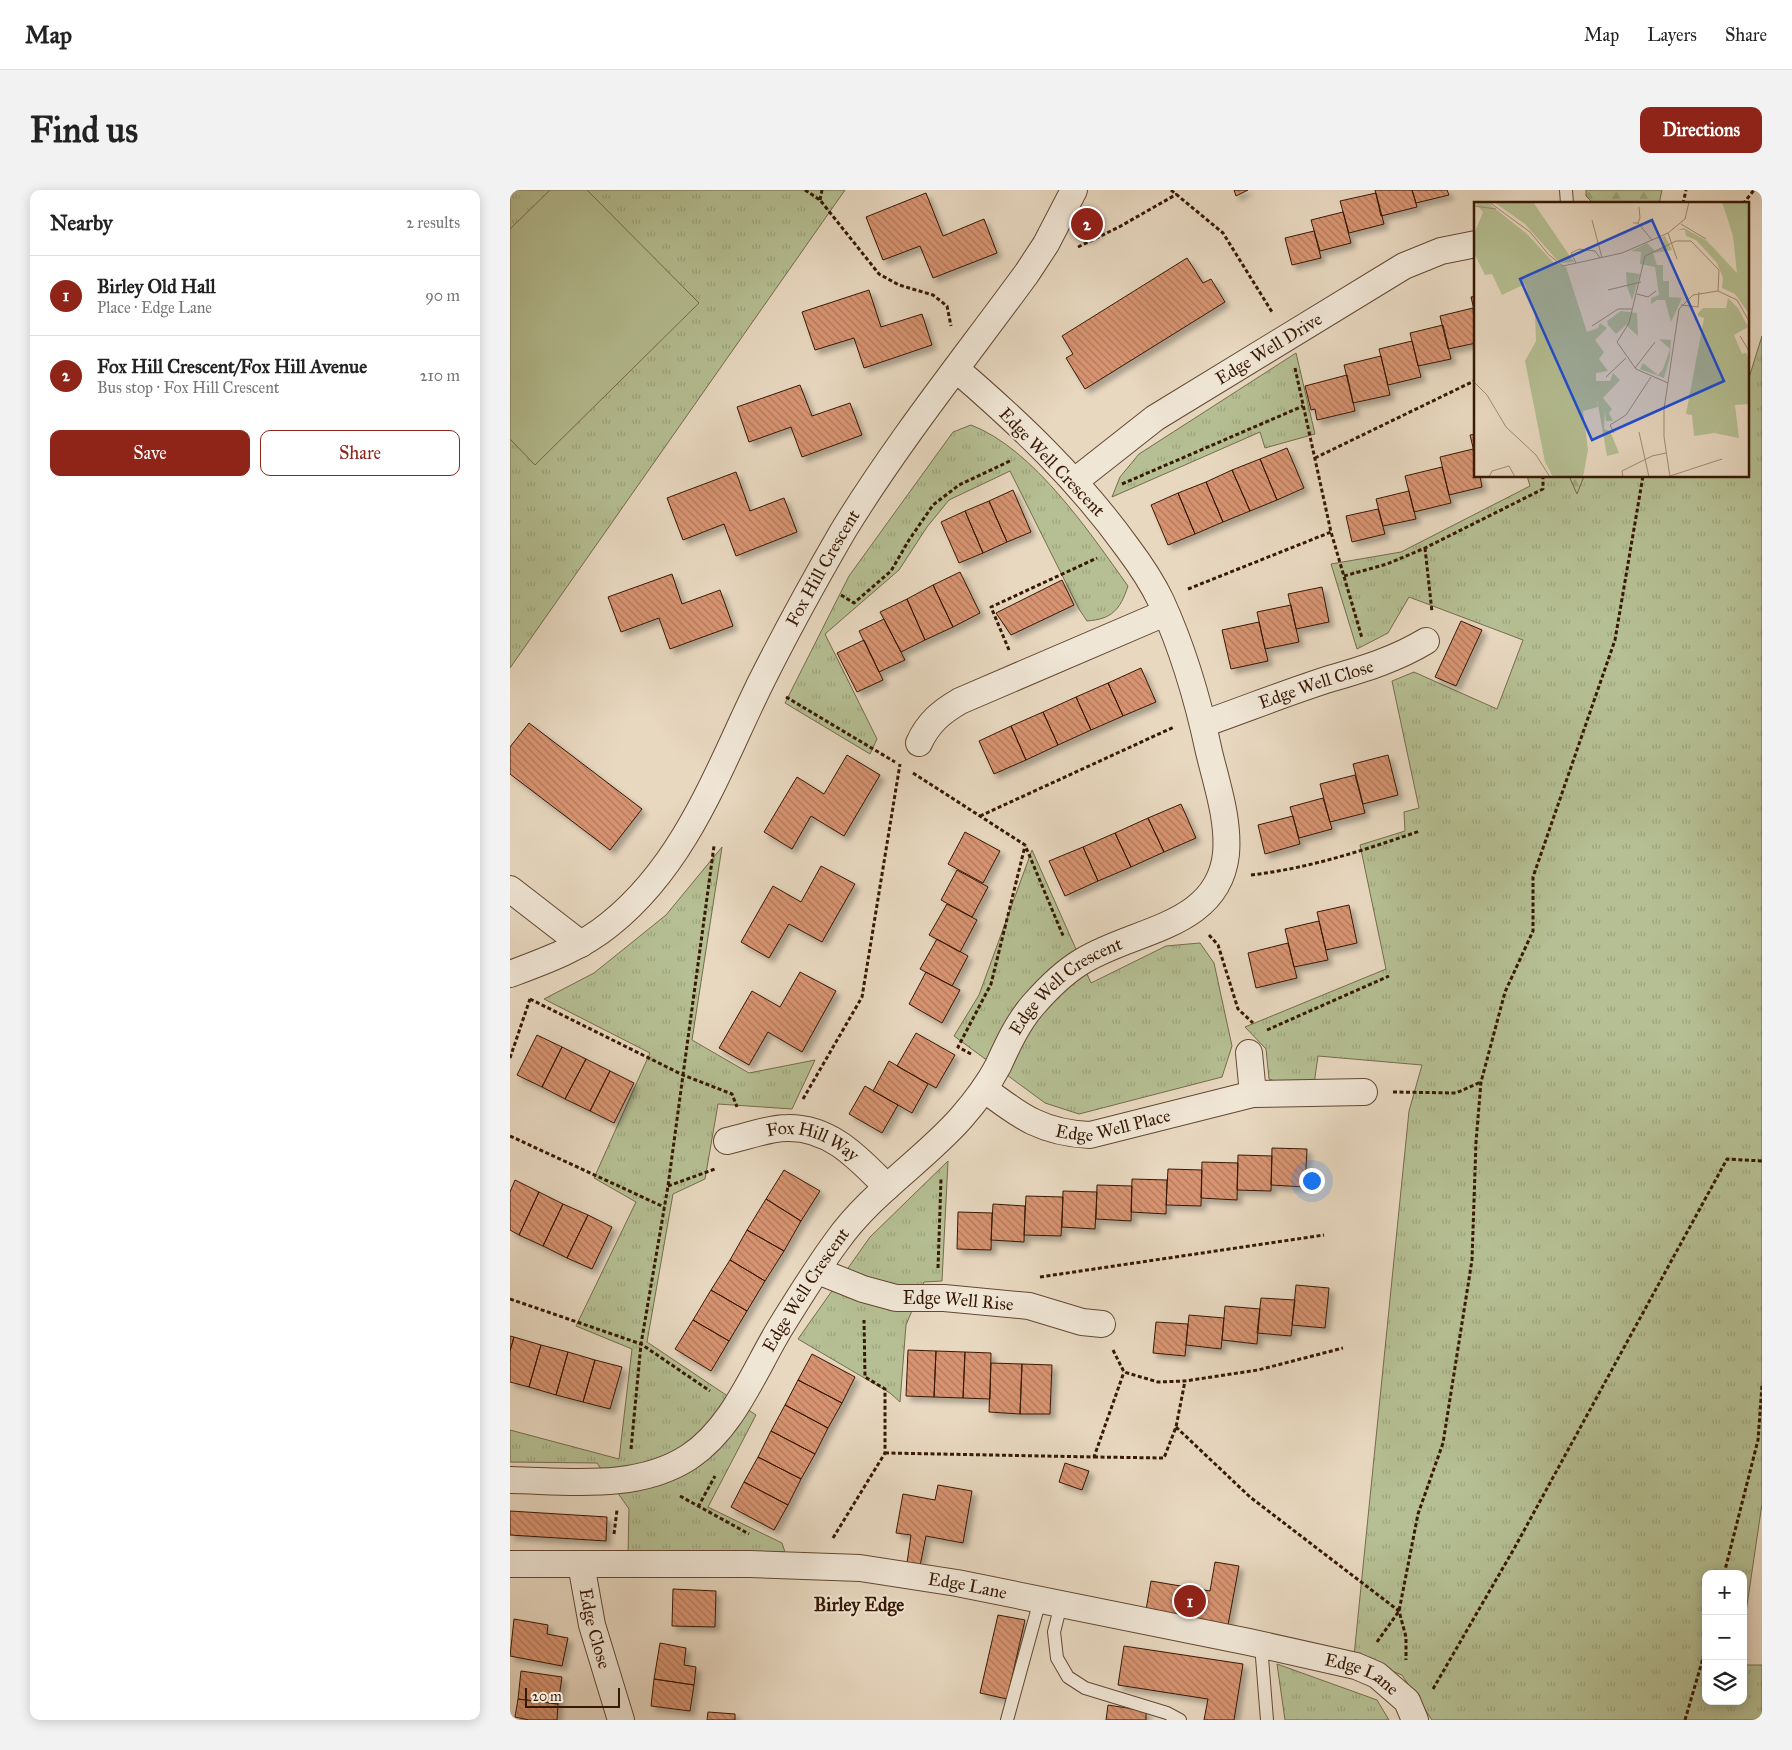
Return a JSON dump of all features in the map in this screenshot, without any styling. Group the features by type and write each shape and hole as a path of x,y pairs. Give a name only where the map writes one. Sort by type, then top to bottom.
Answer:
{"street":[{"name":"Fox Hill Crescent","path":"510,974 581,944 609,925 643,894 669,862 691,827 707,796 761,682 815,579 884,470 1046,244 1074,190"},
{"name":"Edge Well Drive","path":"1082,489 1155,418 1404,266 1441,251 1474,244"},
{"name":"Edge Well Crescent","path":"510,1480 624,1479 654,1474 689,1457 715,1434 734,1407 780,1327 837,1240 887,1187 942,1139 990,1079 1010,1038 1031,1007 1053,983 1076,966 1130,938 1191,913 1208,897 1221,879 1226,854 1226,827 1202,719 1186,662 1163,606 1125,545 1082,489 1017,421 956,369"},
{"path":"919,743 924,731 938,715 960,701 1020,676 1163,606"},
{"name":"Edge Well Close","path":"1202,719 1371,668 1401,656 1426,641"},
{"path":"510,889 581,944"},
{"path":"1249,1052 1253,1094"},
{"name":"Edge Well Place","path":"990,1079 1035,1125 1065,1134 1090,1135 1253,1094 1364,1092"},
{"name":"Fox Hill Way","path":"733,1148 786,1128 811,1130 832,1139 852,1152 887,1187"},
{"name":"Edge Well Rise","path":"818,1271 863,1289 896,1298 936,1298 1029,1306 1082,1322 1102,1324"},
{"name":"Edge Lane","path":"510,1564 750,1564 860,1568 957,1583 1356,1666 1377,1675 1412,1712"},
{"name":"Edge Close","path":"582,1564 592,1626 621,1720"}],"lane":[{"path":"1007,1720 1050,1602"},
{"path":"1050,1602 1057,1658 1068,1677 1085,1688 1167,1712 1180,1720"},
{"path":"1261,1645 1267,1720"}],"path":[{"path":"805,190 820,200 879,274 899,286 933,295 947,306 956,369"},
{"path":"820,200 822,190"},
{"path":"1171,190 1223,233 1288,337 1331,532 1371,668"},
{"path":"1745,202 1754,190"},
{"path":"1077,248 1177,194"},
{"path":"1315,458 1474,381"},
{"path":"1082,489 1303,406"},
{"path":"815,579 854,603 891,571 909,540 933,506 959,485 1042,446"},
{"path":"1344,576 1387,564 1425,548 1543,489 1543,478"},
{"path":"1412,1712 1406,1637 1399,1611 1418,1514 1443,1443 1472,1260 1476,1142 1481,1082 1505,992 1533,930 1533,877 1616,640 1643,478"},
{"path":"1163,606 1331,532"},
{"path":"1020,676 991,607 1125,545"},
{"path":"1425,548 1432,616 1426,641"},
{"path":"761,682 899,764 1025,845 1076,966"},
{"path":"979,816 1202,719"},
{"path":"786,1128 862,997 899,764 919,743"},
{"path":"612,1564 641,1344 668,1186 715,836 707,796"},
{"path":"1221,879 1281,872 1339,859 1420,831"},
{"path":"990,1079 958,1047 991,984 1025,845"},
{"path":"1191,913 1218,945 1238,1010 1257,1026"},
{"path":"510,1058 544,961"},
{"path":"1269,1036 1263,1032 1390,976"},
{"path":"530,999 683,1075 732,1094 733,1148 668,1186"},
{"path":"1364,1092 1456,1094 1481,1082"},
{"path":"510,1136 664,1206"},
{"path":"936,1298 942,1139"},
{"path":"1412,1712 1436,1685 1510,1555 1727,1158 1762,1161"},
{"path":"1038,1278 1324,1235"},
{"path":"828,1546 885,1453 885,1389 865,1377 863,1289"},
{"path":"510,1299 641,1344 734,1407"},
{"path":"1094,1457 1124,1372 1102,1324"},
{"path":"1124,1372 1158,1382 1185,1381 1258,1370 1343,1348"},
{"path":"885,1453 1164,1458 1176,1427 1185,1381"},
{"path":"1725,1570 1758,1440 1762,1385"},
{"path":"1176,1427 1250,1497 1399,1611"},
{"path":"654,1474 667,1489 758,1538"},
{"path":"1356,1666 1399,1611"},
{"path":"1685,1720 1702,1660"}],"green space":[{"path":"510,190 845,190 510,668"},
{"path":"550,190 587,190 699,303 535,465 510,439 510,229"},
{"path":"1586,190 1662,190 1659,202 1592,202 1586,196"},
{"path":"1762,336 1762,1504 1747,1605 1747,1570 1702,1570 1702,1705 1747,1705 1747,1665 1762,1665 1762,1720 1432,1720 1402,1675 1354,1656 1409,1111 1422,1065 1318,1056 1314,1084 1283,1084 1269,1079 1266,1049 1245,1027 1386,969 1360,845 1405,831 1404,812 1419,808 1392,681 1414,672 1497,709 1523,640 1409,597 1388,633 1357,649 1331,564 1401,552 1530,486 1528,478 1570,478 1577,493 1583,478 1750,478 1750,375"},
{"path":"1296,353 1315,434 1265,448 1260,432 1112,497 1120,477 1139,454"},
{"path":"971,425 994,437 1017,453 1038,473 1078,518 1128,586 1122,601 1114,612 1103,618 1087,621 1079,609 1010,471 949,500 927,527 899,570 825,634 877,739 870,754 785,703 849,576 953,432"},
{"path":"1570,478 1583,478 1577,494"},
{"path":"722,847 692,1040 749,1073 815,1060 792,1109 718,1104 705,1179 673,1194 647,1342 756,1415 708,1507 782,1543 785,1552 628,1555 629,1509 597,1463 510,1462 510,1430 619,1459 632,1349 576,1326 636,1202 594,1178 650,1053 544,999 594,973 666,915"},
{"path":"1032,850 1091,983 1166,946 1200,943 1214,963 1232,1046 1222,1077 1079,1114 1045,1103 954,1036 979,995"},
{"path":"948,1161 942,1281 924,1282 906,1325 900,1402 890,1393 798,1339 870,1237"},
{"path":"1277,1664 1377,1700 1389,1720 1285,1720"}],"building":[{"path":"1234,190 1248,190 1236,196"},
{"path":"1375,190 1412,190 1417,207 1381,216"},
{"path":"1412,190 1447,190 1449,195 1416,203"},
{"path":"926,193 943,236 984,219 997,253 933,278 920,246 883,260 866,217"},
{"path":"1376,193 1384,224 1349,233 1340,201"},
{"path":"1343,212 1351,243 1320,251 1311,220"},
{"path":"1314,231 1321,258 1292,265 1285,238"},
{"path":"1187,258 1203,283 1211,279 1225,302 1085,389 1066,358 1073,354 1062,336"},
{"path":"869,290 881,327 922,314 932,345 864,368 854,338 815,350 802,312"},
{"path":"1474,296 1474,310 1471,297"},
{"path":"1473,308 1474,343 1448,349 1440,316"},
{"path":"1443,325 1451,359 1418,366 1410,333"},
{"path":"1412,341 1421,377 1388,385 1379,349"},
{"path":"1381,356 1390,395 1353,403 1344,365"},
{"path":"1347,375 1355,411 1317,420 1315,409 1311,410 1305,386"},
{"path":"800,385 812,416 850,403 862,435 802,457 791,427 749,442 737,407"},
{"path":"1474,434 1474,452 1470,435"},
{"path":"1287,448 1304,488 1277,500 1260,459"},
{"path":"1473,449 1474,478 1480,478 1482,487 1449,495 1440,457"},
{"path":"1260,459 1277,500 1250,511 1232,470"},
{"path":"1442,467 1451,503 1414,512 1405,476"},
{"path":"1232,470 1250,511 1223,522 1206,482"},
{"path":"736,472 750,511 784,498 797,532 736,556 724,524 683,540 667,498"},
{"path":"1206,482 1223,522 1195,534 1178,493"},
{"path":"1013,490 1031,532 1007,542 989,501"},
{"path":"1409,491 1416,519 1383,526 1376,499"},
{"path":"1178,493 1195,534 1168,545 1151,505"},
{"path":"989,501 1007,542 983,553 965,511"},
{"path":"1378,509 1385,534 1352,542 1346,516"},
{"path":"965,511 983,553 959,563 941,522"},
{"path":"960,572 980,613 953,627 933,585"},
{"path":"672,574 682,604 720,590 733,626 670,649 659,618 621,632 608,597"},
{"path":"1062,580 1074,605 1011,635 996,613"},
{"path":"933,585 953,627 925,640 907,599"},
{"path":"1322,587 1329,622 1296,629 1288,594"},
{"path":"907,599 925,640 901,652 880,612"},
{"path":"1291,605 1299,642 1265,649 1257,612"},
{"path":"884,619 905,660 879,672 859,631"},
{"path":"1461,621 1482,630 1456,686 1435,677"},
{"path":"1259,622 1268,661 1231,669 1222,630"},
{"path":"864,640 883,680 857,692 837,653"},
{"path":"1141,668 1156,702 1123,716 1108,683"},
{"path":"1108,683 1123,716 1091,730 1076,697"},
{"path":"1076,697 1091,730 1058,745 1043,712"},
{"path":"1043,712 1058,745 1026,760 1011,726"},
{"path":"529,723 642,809 610,850 510,774 510,747"},
{"path":"1011,726 1026,760 994,774 979,741"},
{"path":"847,755 880,775 844,836 811,816 792,849 764,832 797,777 824,794"},
{"path":"1388,755 1398,795 1363,804 1353,764"},
{"path":"1355,775 1365,813 1330,822 1320,784"},
{"path":"1323,798 1332,829 1299,838 1290,807"},
{"path":"1181,804 1196,838 1164,852 1148,818"},
{"path":"1293,816 1300,844 1265,854 1258,825"},
{"path":"1148,818 1164,852 1131,867 1115,833"},
{"path":"965,832 1000,851 983,883 948,864"},
{"path":"1115,833 1131,867 1098,881 1083,847"},
{"path":"1083,847 1098,881 1065,896 1049,861"},
{"path":"821,866 855,884 822,942 789,924 769,958 741,942 773,886 801,902"},
{"path":"957,870 988,887 972,917 941,900"},
{"path":"947,904 977,920 960,952 929,935"},
{"path":"1349,905 1357,943 1326,950 1317,912"},
{"path":"1319,921 1328,960 1294,967 1285,929"},
{"path":"937,939 968,956 952,986 920,969"},
{"path":"1288,943 1297,978 1256,988 1248,953"},
{"path":"800,972 836,991 802,1052 768,1032 749,1065 719,1048 752,991 780,1007"},
{"path":"926,972 960,990 942,1023 909,1004"},
{"path":"916,1033 955,1055 936,1088 897,1066"},
{"path":"537,1035 562,1047 542,1087 517,1075"},
{"path":"562,1047 586,1059 565,1099 542,1087"},
{"path":"586,1059 610,1071 590,1111 565,1099"},
{"path":"889,1061 928,1084 912,1113 873,1091"},
{"path":"610,1071 634,1083 614,1123 590,1111"},
{"path":"865,1086 898,1105 882,1133 849,1114"},
{"path":"1272,1148 1307,1149 1305,1187 1271,1185"},
{"path":"1238,1155 1272,1156 1271,1191 1237,1190"},
{"path":"1202,1162 1238,1163 1237,1200 1201,1198"},
{"path":"1168,1169 1202,1170 1201,1206 1166,1205"},
{"path":"784,1170 820,1191 801,1221 766,1199"},
{"path":"1132,1179 1167,1180 1166,1214 1131,1212"},
{"path":"515,1180 539,1192 519,1235 510,1230 510,1192"},
{"path":"1097,1185 1132,1186 1131,1221 1096,1219"},
{"path":"1063,1191 1097,1192 1095,1229 1062,1227"},
{"path":"539,1192 563,1204 543,1246 519,1235"},
{"path":"1026,1196 1063,1197 1061,1236 1024,1235"},
{"path":"766,1199 801,1221 784,1251 747,1230"},
{"path":"563,1204 588,1215 567,1258 543,1246"},
{"path":"993,1204 1025,1206 1024,1242 991,1240"},
{"path":"958,1212 992,1213 991,1250 957,1249"},
{"path":"588,1215 612,1227 592,1269 567,1258"},
{"path":"747,1230 784,1251 765,1281 730,1260"},
{"path":"730,1260 765,1281 747,1311 711,1290"},
{"path":"1296,1285 1329,1288 1325,1328 1292,1325"},
{"path":"711,1290 747,1311 729,1341 693,1320"},
{"path":"1261,1298 1295,1300 1291,1336 1257,1333"},
{"path":"1225,1306 1260,1309 1257,1344 1222,1340"},
{"path":"1189,1315 1224,1318 1221,1349 1186,1345"},
{"path":"693,1320 729,1341 711,1371 675,1349"},
{"path":"1156,1322 1188,1324 1185,1356 1153,1353"},
{"path":"510,1336 514,1337 510,1351"},
{"path":"514,1337 541,1345 529,1387 510,1382 510,1351"},
{"path":"541,1345 568,1352 556,1395 529,1387"},
{"path":"908,1350 936,1351 934,1397 906,1396"},
{"path":"936,1351 965,1352 963,1398 934,1397"},
{"path":"568,1352 595,1360 583,1402 556,1395"},
{"path":"965,1352 991,1353 990,1399 963,1398"},
{"path":"812,1354 855,1377 842,1403 798,1380"},
{"path":"595,1360 622,1367 610,1409 583,1402"},
{"path":"991,1363 1022,1364 1020,1414 989,1412"},
{"path":"1022,1364 1052,1365 1050,1414 1020,1414"},
{"path":"798,1380 842,1403 828,1428 785,1405"},
{"path":"785,1405 828,1428 815,1454 771,1431"},
{"path":"771,1431 815,1454 801,1479 758,1457"},
{"path":"758,1457 801,1479 788,1505 744,1482"},
{"path":"1065,1463 1089,1471 1082,1490 1059,1482"},
{"path":"744,1482 788,1505 774,1530 731,1507"},
{"path":"938,1485 972,1491 963,1543 926,1536 920,1566 907,1563 911,1535 896,1533 903,1494 935,1500"},
{"path":"510,1511 607,1517 606,1541 510,1535"},
{"path":"1215,1562 1239,1566 1228,1625 1146,1610 1151,1581 1210,1591"},
{"path":"673,1589 716,1591 715,1627 672,1626"},
{"path":"998,1615 1025,1620 1007,1699 980,1693"},
{"path":"514,1619 548,1625 547,1634 568,1638 562,1666 510,1656"},
{"path":"660,1643 686,1648 684,1665 696,1667 694,1685 654,1679"},
{"path":"1124,1646 1243,1664 1234,1720 1204,1720 1208,1699 1118,1685"},
{"path":"521,1671 562,1677 558,1704 518,1699"},
{"path":"654,1679 694,1685 690,1711 651,1706"},
{"path":"518,1699 558,1704 557,1720 529,1720 515,1717"},
{"path":"1108,1705 1146,1711 1146,1720 1106,1720"},
{"path":"708,1712 735,1714 735,1720 707,1720"}],"place":[{"name":"Fox Hill Crescent/Fox Hill Avenue","path":"1087,224"},
{"name":"Birley Old Hall","path":"1190,1601"}],"district":[{"name":"Birley Edge","path":"859,1604"}]}
